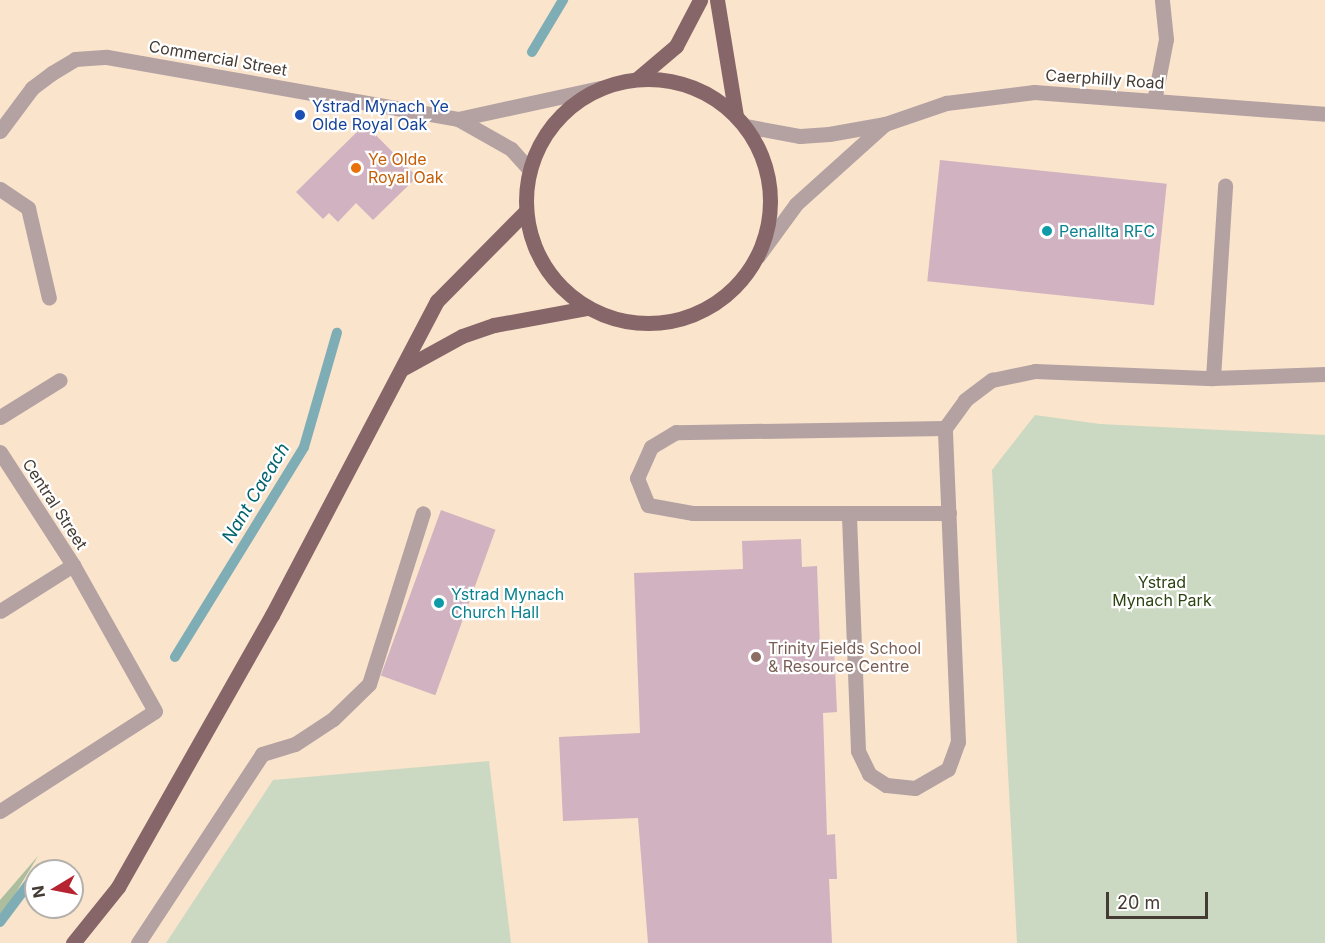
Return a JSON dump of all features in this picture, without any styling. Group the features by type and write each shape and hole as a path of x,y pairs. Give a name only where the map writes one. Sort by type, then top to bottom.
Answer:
{"main road":[{"path":"637,79 676,46 700,0"},
{"path":"717,0 740,121 762,156 770,189 769,224 758,256 735,289 702,312 674,321 624,322 587,308 556,283 535,250 526,211 529,169 544,135 569,107 600,88 637,79 691,86 740,121"},
{"path":"73,943 118,887 272,615 437,301 526,211"},
{"path":"402,369 462,336 494,325 587,308"}],"street":[{"path":"1154,101 1166,39 1162,0"},
{"name":"Commercial Street","path":"0,131 32,88 52,73 75,59 107,57 458,119 511,149 529,169"},
{"name":"Commercial Street","path":"458,119 600,88"},
{"name":"Caerphilly Road","path":"740,121 800,136 885,124 946,103 1034,92 1325,114"},
{"name":"Caerphilly Road","path":"758,256 796,204 885,124"},
{"path":"1213,378 1225,185"},
{"path":"0,189 28,208 49,298"},
{"path":"849,516 858,751 869,774 886,785 915,788 948,769 958,742 945,428 965,400 992,380 1035,372 1213,378 1325,374"},
{"path":"0,417 60,380"},
{"path":"945,428 676,432 651,447 637,478 648,505 693,513 849,516 949,513"},
{"name":"Central Street","path":"0,611 73,565 2,459"},
{"path":"138,943 262,754 305,737 333,719 369,684 423,513"},
{"path":"0,811 155,711 73,565"}],"green space":[{"name":"Ystrad Mynach Park","path":"1035,415 1100,424 1325,435 1325,943 1017,943 992,470"},
{"path":"489,761 511,943 166,943 273,780"},
{"path":"24,872 24,879 0,919 0,900"}],"building":[{"path":"365,124 417,177 373,220 356,203 338,222 329,213 323,219 296,192"},
{"name":"Penallta RFC","path":"940,160 1167,184 1154,305 927,281"},
{"name":"Ystrad Mynach Church Hall","path":"441,510 496,530 435,695 381,675"},
{"path":"801,539 802,567 817,566 820,646 834,646 837,712 823,713 827,835 835,834 837,879 829,879 832,943 648,943 638,818 563,821 559,737 640,733 634,573 743,569 742,541"}],"waterway":[{"name":"Nant Caeach","path":"532,52 563,0"},
{"name":"Nant Caeach","path":"175,657 304,447 337,333"},
{"name":"Nant Caeach","path":"0,922 24,890"}],"place":[{"name":"Ystrad Mynach Ye Olde Royal Oak","path":"300,115"},
{"name":"Ye Olde Royal Oak","path":"356,168"},
{"name":"Penallta RFC","path":"1047,231"},
{"name":"Ystrad Mynach Church Hall","path":"439,603"},
{"name":"Trinity Fields School & Resource Centre","path":"756,657"}]}
